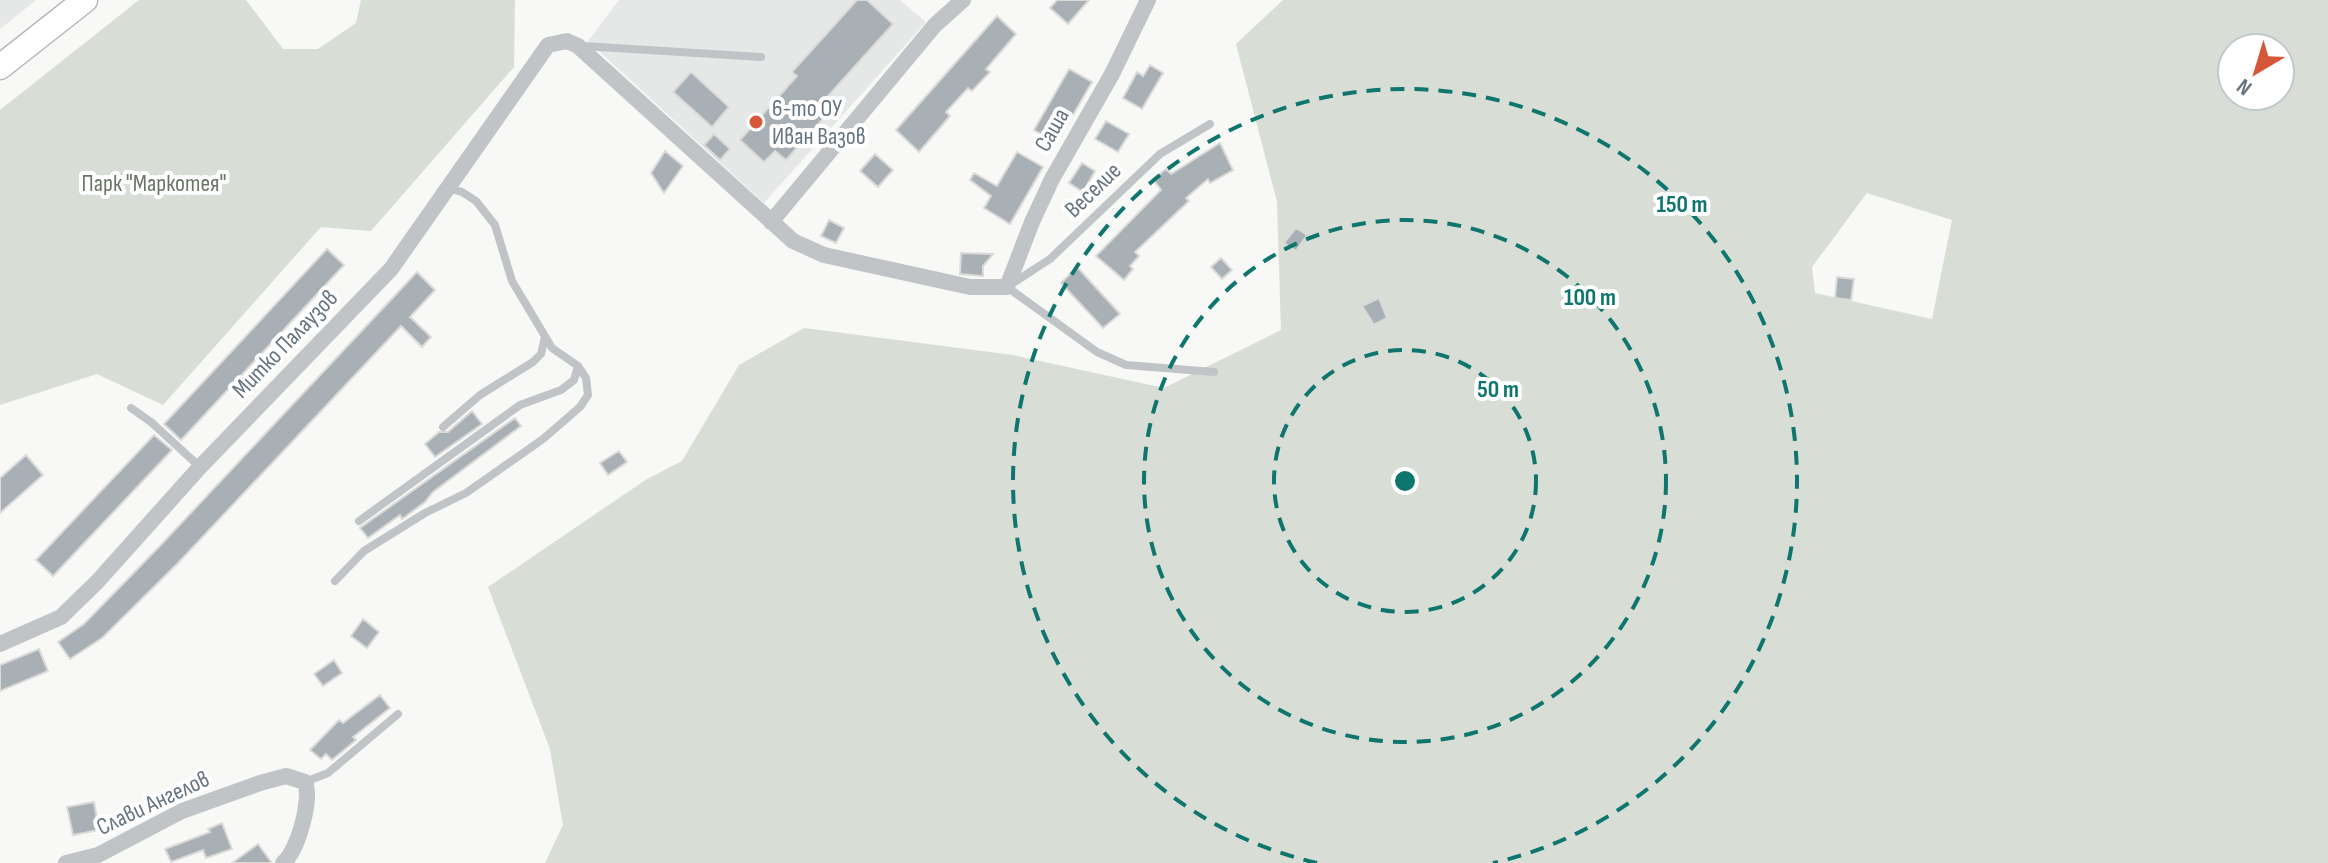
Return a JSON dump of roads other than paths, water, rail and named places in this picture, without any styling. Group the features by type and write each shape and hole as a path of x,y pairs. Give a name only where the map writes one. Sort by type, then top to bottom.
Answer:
{"street":[{"path":"0,67 85,0"},
{"path":"771,222 935,25 963,0"},
{"name":"Саша","path":"1007,287 1052,179 1112,74 1148,0"},
{"path":"573,44 793,241 824,255 970,287 1007,287"},
{"name":"Митко Палаузов","path":"0,644 61,617 97,582 200,467 391,269 548,45 573,44"},
{"name":"Слави Ангелов","path":"66,863 98,855 182,811 260,783 286,776 305,782"},
{"path":"283,863 296,845 309,793 305,782"}],"lane":[{"path":"573,44 761,57"},
{"name":"Веселие","path":"1007,287 1050,259 1160,154 1210,124"},
{"path":"335,581 364,551 425,513 466,493 543,439 580,407 588,395 586,378 578,366 552,348 512,281 495,225 476,201 448,188"},
{"path":"1007,287 1097,352 1126,365 1214,372"},
{"path":"443,427 480,395 533,362 541,354 545,337"},
{"path":"359,521 520,405 561,390 574,380 578,366"},
{"path":"131,408 200,467"},
{"name":"Слави Ангелов","path":"305,782 328,773 398,714"}],"place":[{"name":"6-то ОУ Иван Вазов","path":"756,122"}],"park label":[{"name":"Парк \"Маркотея\"","path":"154,183"}]}
